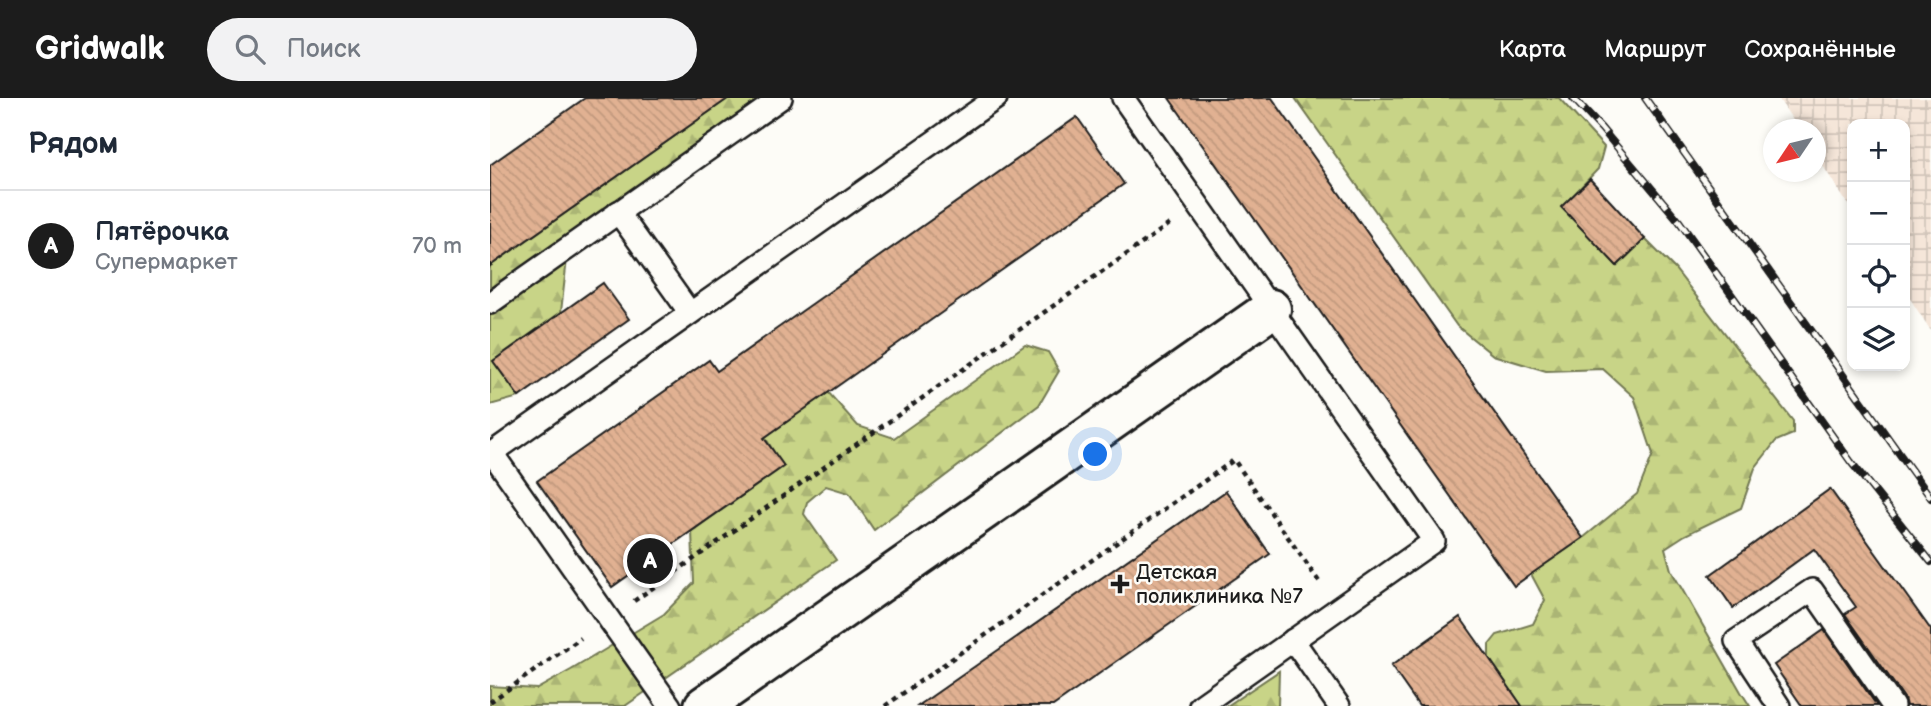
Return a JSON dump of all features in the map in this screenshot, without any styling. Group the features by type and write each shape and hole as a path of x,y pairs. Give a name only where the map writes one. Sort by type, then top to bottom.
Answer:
{"street":[{"path":"704,706 1271,309"}],"lane":[{"path":"490,303 781,98"},
{"path":"670,706 491,451 996,98"},
{"path":"1123,98 1434,541 1200,706"},
{"path":"618,212 690,313"},
{"path":"1779,706 1736,641 1812,590 1893,706"},
{"path":"1293,640 1339,706"}],"path":[{"path":"490,702 1198,204"},
{"path":"885,706 1234,460 1338,608"}],"shaded area":[{"path":"1778,98 1931,98 1931,331 1910,299 1910,119 1847,119 1847,203 1826,171 1826,119 1792,119"}],"green space":[{"path":"729,98 772,98 567,259 561,312 493,361 519,397 490,405 490,266"},
{"path":"1295,98 1559,98 1604,147 1598,169 1562,207 1617,266 1645,239 1675,269 1793,421 1793,434 1776,441 1755,468 1741,508 1685,535 1665,548 1671,570 1750,706 1522,706 1489,658 1489,645 1497,635 1533,624 1545,600 1531,574 1583,538 1637,494 1653,454 1634,397 1603,369 1546,371 1493,355 1457,326"},
{"path":"1025,345 1048,352 1059,371 1039,405 874,530 849,493 826,486 807,502 804,514 836,560 625,706 490,706 490,686 537,689 664,614 694,583 692,531 783,467 765,437 828,392 858,426 894,438"},
{"path":"1279,671 1278,706 1227,706"}],"building":[{"path":"585,98 729,98 490,266 490,165"},
{"path":"1169,98 1272,98 1583,538 1514,586"},
{"path":"1077,117 1124,184 764,438 784,466 612,587 537,481 709,360 717,371"},
{"path":"1590,179 1645,239 1617,266 1561,207"},
{"path":"603,283 629,319 519,397 493,361"},
{"path":"1830,489 1931,630 1931,706 1906,706 1904,698 1845,614 1856,607 1814,549 1733,608 1710,575"},
{"path":"1226,491 1270,554 1053,706 918,706"},
{"path":"1460,617 1522,706 1419,706 1391,666"},
{"path":"1824,630 1877,706 1802,706 1774,665"}],"railway":[{"path":"1573,98 1679,221 1851,462 1931,562"},
{"path":"1645,98 1931,498"}],"place":[{"name":"Пятёрочка","path":"650,561"},
{"name":"Детская поликлиника №7","path":"1120,584"}]}
